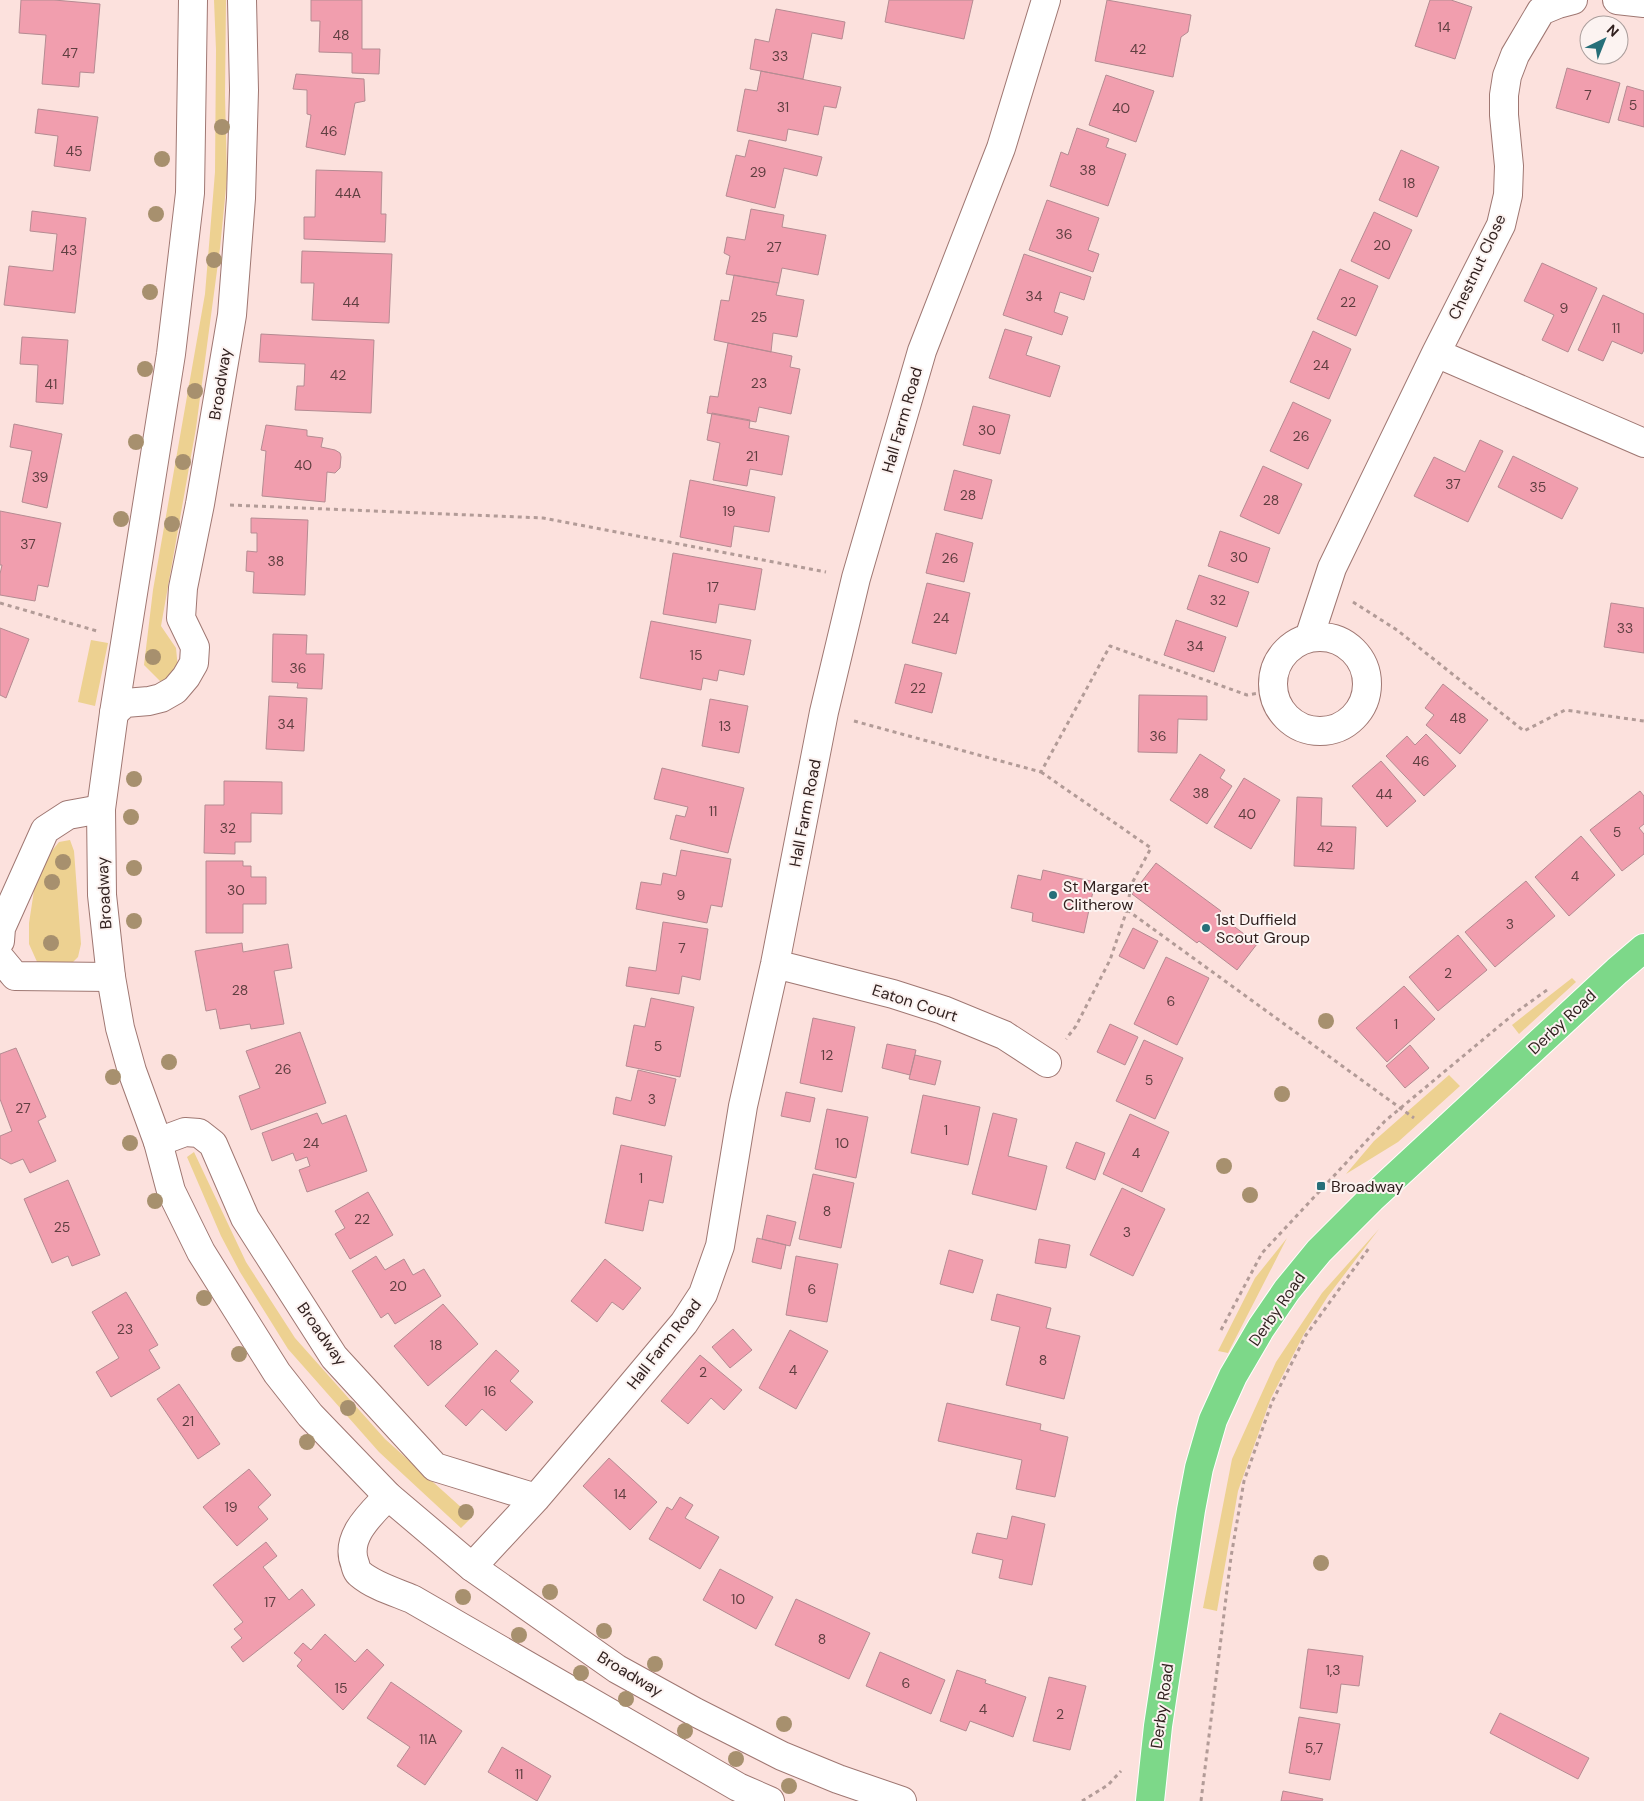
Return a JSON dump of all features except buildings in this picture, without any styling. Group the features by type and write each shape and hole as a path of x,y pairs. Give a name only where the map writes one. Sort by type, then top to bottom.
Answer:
{"highway":[{"name":"Derby Road","path":"1150,1801 1158,1726 1199,1468 1212,1420 1236,1372 1287,1290 1319,1252 1358,1212 1438,1137 1616,971 1644,948"}],"street":[{"name":"Broadway","path":"193,0 190,193 171,354 114,713 102,809 102,895 111,977 120,1028 132,1071 158,1142 171,1191 201,1252 277,1373 310,1415 388,1496 472,1567 617,1669 686,1708 782,1756 838,1779 902,1801"},
{"name":"Broadway","path":"114,713 126,703 161,698 175,690 186,677 194,663 195,646 181,618 183,588 200,504 232,305 241,198 244,90 242,0"},
{"name":"Hall Farm Road","path":"472,1567 536,1498 684,1323 703,1294 720,1246 743,1106 775,964 824,712 856,578 922,351 1001,148 1046,0"},
{"name":"Chestnut Close","path":"1309,638 1332,568 1436,353 1501,225 1508,195 1509,166 1504,95 1507,76 1515,55 1541,11 1573,0"},
{"path":"1617,0 1644,3"},
{"path":"1436,353 1644,443"},
{"path":"1325,637 1341,641 1353,650 1363,664 1368,680 1367,693 1361,709 1349,722 1334,730 1318,732 1303,729 1283,715 1272,691 1273,674 1279,659 1290,647 1309,638 1325,637"},
{"path":"0,941 1,928 45,830 68,815 102,809"},
{"path":"0,958 15,976 111,977"},
{"name":"Eaton Court","path":"775,964 893,994 943,1010 1004,1035 1047,1063"},
{"name":"Broadway","path":"158,1142 184,1132 199,1133 213,1144 245,1218 334,1357 435,1467 536,1498"},
{"path":"388,1496 371,1514 358,1532 353,1544 353,1560 358,1573 372,1582 412,1599 738,1787 770,1801"}],"path":[{"path":"200,504 543,518 856,578"},
{"path":"1325,590 1349,600 1397,630 1524,731 1565,710 1644,721"},
{"path":"0,603 126,640"},
{"path":"1041,772 1110,646 1247,695 1272,691"},
{"path":"824,712 1041,772 1151,848 1131,885 1127,910 1110,960 1076,1026 1047,1063"},
{"path":"1127,910 1401,1107 1438,1137"},
{"path":"1200,1801 1231,1557 1244,1480 1272,1402 1306,1335 1372,1243"}],"shaded area":[{"path":"214,0 226,0 225,95 227,178 220,248 196,428 161,626 176,648 178,669 168,680 160,681 144,665 153,590 205,294 215,172 216,50"},
{"path":"91,640 108,643 95,706 78,702"},
{"path":"70,840 74,851 81,944 78,957 73,962 48,965 38,964 29,944 29,923 35,884 43,862 59,842"},
{"path":"1572,978 1576,982 1519,1034 1512,1025"},
{"path":"1449,1075 1460,1086 1398,1142 1346,1174 1374,1141"},
{"path":"194,1152 246,1262 295,1338 385,1439 472,1517 461,1528 379,1452 288,1349 240,1272 221,1236 187,1157"},
{"path":"1379,1229 1328,1296 1304,1334 1271,1398 1238,1491 1217,1611 1203,1608 1232,1459 1276,1362 1322,1293"},
{"path":"1287,1238 1228,1353 1218,1351 1255,1278"}],"place":[{"name":"St Margaret Clitherow","path":"1053,895"},
{"name":"1st Duffield Scout Group","path":"1206,928"},
{"name":"Broadway","path":"1321,1186"}]}
